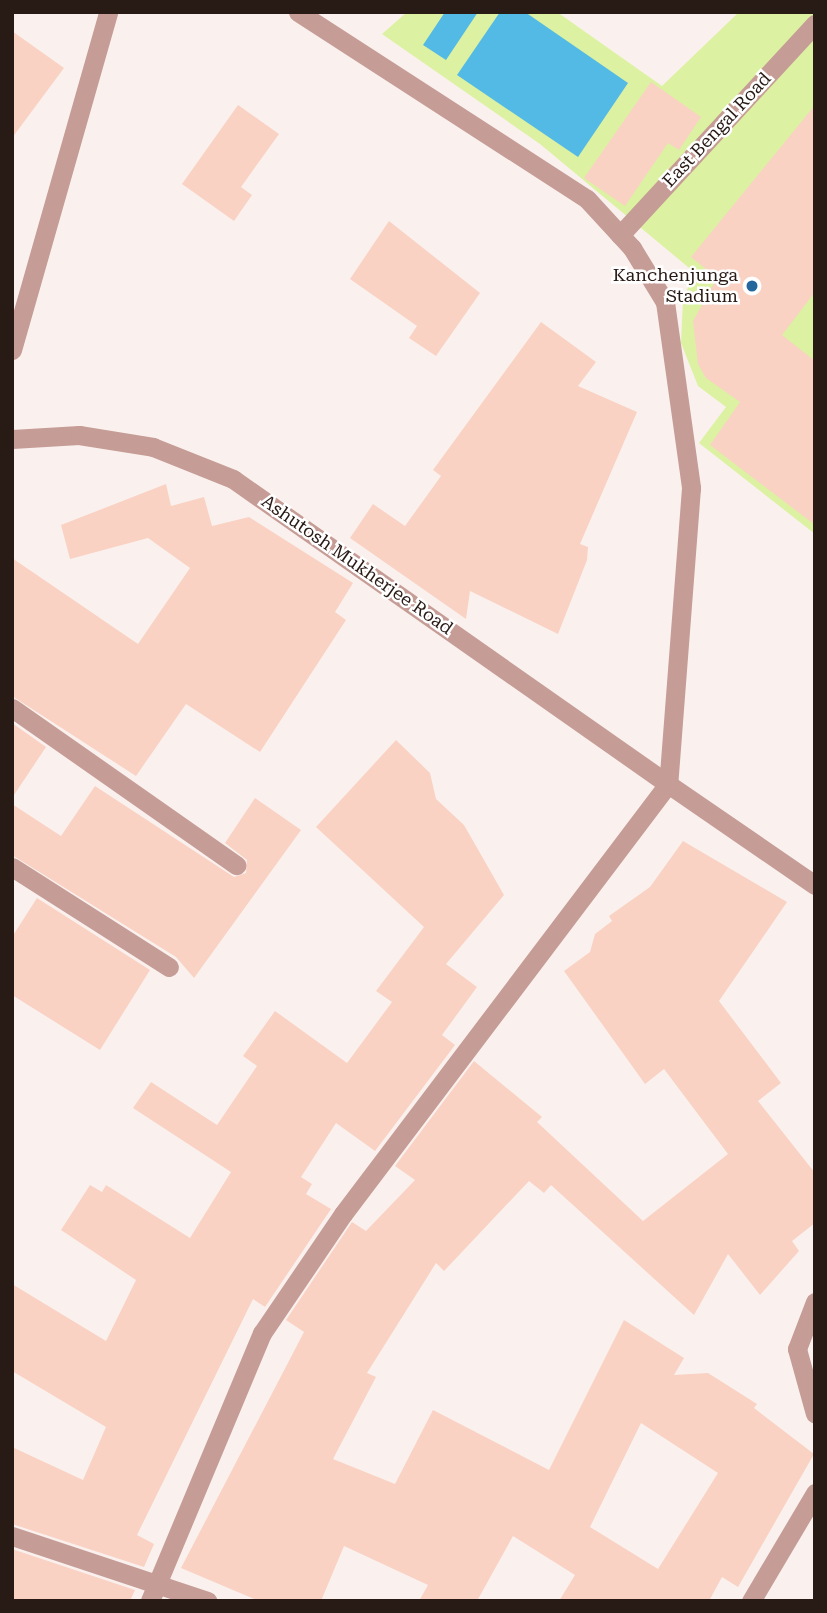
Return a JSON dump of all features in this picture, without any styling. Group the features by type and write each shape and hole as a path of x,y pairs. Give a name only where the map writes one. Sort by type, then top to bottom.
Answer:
{"street":[{"path":"12,350 108,12"},
{"path":"153,1593 262,1333 343,1214 668,784 691,488 665,302 620,235 587,199 298,12"},
{"name":"East Bengal Road","path":"620,235 815,24"},
{"name":"Ashutosh Mukherjee Road","path":"12,439 79,435 153,447 233,479 815,886"},
{"path":"12,708 236,865"},
{"path":"12,867 169,967"},
{"path":"815,1302 797,1349 815,1414"},
{"path":"751,1601 815,1493"},
{"path":"12,1536 153,1593 207,1601"}],"green space":[{"name":"Kanchenjunga Stadium","path":"407,12 557,12 662,86 739,12 815,12 815,534 699,443 726,407 698,386 681,343 683,300 694,272 540,144 382,34"}],"water":[{"path":"445,12 478,12 446,60 423,45"},
{"path":"500,12 525,12 628,83 578,157 457,75"}],"building":[{"path":"12,31 64,68 12,138"},
{"path":"651,82 701,117 679,150 668,143 625,206 584,178"},
{"path":"238,105 279,134 241,187 252,195 234,221 182,184"},
{"path":"815,105 815,292 782,335 815,361 815,525 710,445 740,402 706,378 698,364 693,321 717,278 691,257"},
{"path":"389,221 480,293 436,356 409,338 417,326 350,279"},
{"path":"541,322 596,362 578,386 637,412 580,544 588,547 587,560 558,634 470,591 466,619 350,538 373,504 405,526 441,476 433,470"},
{"path":"166,484 171,506 204,497 212,526 249,517 353,583 335,612 346,620 260,752 186,704 136,776 12,696 12,558 138,644 190,568 148,538 70,559 61,525"},
{"path":"12,723 46,747 12,798"},
{"path":"396,740 430,773 436,799 464,825 504,895 446,964 477,987 442,1035 455,1045 375,1151 336,1123 301,1177 312,1184 306,1194 331,1209 265,1307 253,1299 137,1535 154,1544 144,1567 12,1524 12,1447 83,1480 106,1427 12,1371 12,1284 106,1341 136,1280 61,1230 90,1185 102,1192 106,1185 190,1238 231,1172 133,1108 151,1082 217,1125 257,1066 243,1056 275,1011 347,1063 392,1002 376,991 424,927 316,827"},
{"path":"95,786 234,877 246,873 247,860 225,843 255,798 301,830 194,978 176,957 12,855 12,804 61,836"},
{"path":"683,841 787,902 719,1001 781,1083 758,1101 815,1173 815,1223 792,1241 799,1251 760,1295 728,1254 694,1315 551,1185 544,1193 529,1181 444,1271 436,1263 367,1373 376,1377 333,1459 395,1484 433,1410 549,1470 624,1320 684,1358 674,1375 708,1373 757,1404 754,1408 814,1454 738,1587 722,1577 709,1601 559,1601 575,1575 513,1536 477,1601 419,1601 428,1585 344,1546 321,1601 259,1601 181,1568 304,1332 286,1320 352,1222 366,1231 415,1180 395,1166 474,1061 542,1117 537,1122 643,1221 728,1154 664,1069 645,1084 564,971 590,952 595,934 612,921 609,916 650,887","holes":["641,1423 718,1473 658,1569 590,1527"]},
{"path":"37,898 150,970 100,1050 12,995 12,937"},
{"path":"12,1549 135,1590 130,1601 12,1601"}],"place":[{"name":"Kanchenjunga Stadium","path":"752,286"}]}
